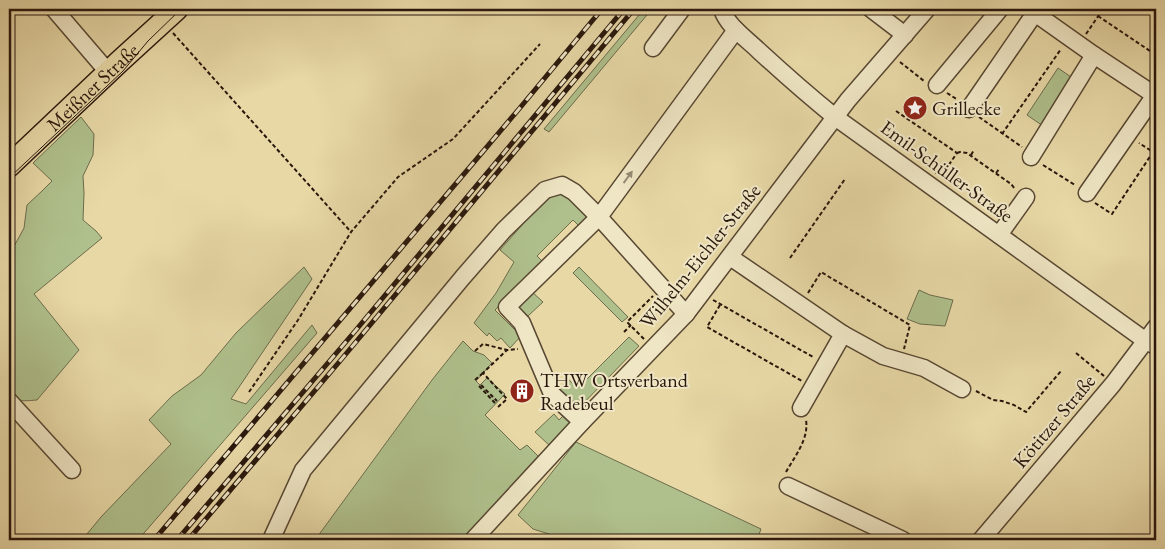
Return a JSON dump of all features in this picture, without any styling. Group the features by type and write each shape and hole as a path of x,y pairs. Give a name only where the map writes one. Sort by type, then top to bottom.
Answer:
{"main road":[{"name":"Meißner Straße","path":"9,166 170,15"}],"street":[{"path":"54,9 108,72"},
{"path":"654,48 682,9"},
{"path":"871,9 905,34"},
{"name":"Wilhelm-Eichler-Straße","path":"473,540 582,422 686,314 835,117 864,91 905,34 927,9"},
{"path":"937,85 1000,9"},
{"path":"969,109 1032,11 1155,95 1087,193"},
{"name":"Emil-Schüller-Straße","path":"723,13 736,30 805,93 835,117 1151,344"},
{"path":"582,422 552,394 522,323 506,308 599,217 736,30"},
{"path":"1031,156 1094,55"},
{"path":"271,540 303,470 463,277 504,230 545,190 562,185 574,192 599,217 686,314"},
{"path":"999,235 1026,197"},
{"path":"730,257 843,334 883,356 924,368 962,388"},
{"name":"Kötitzer Straße","path":"981,540 1113,384 1151,344 1156,327"},
{"path":"802,408 843,334"},
{"path":"9,401 72,470"},
{"path":"787,479 903,540"}],"path":[{"path":"1002,134 1074,41 1103,9"},
{"path":"170,15 351,232"},
{"path":"1098,16 1156,55"},
{"path":"249,392 298,320 351,232 398,177 453,140 540,44"},
{"path":"896,111 957,152 967,153 1026,197"},
{"path":"970,155 974,150"},
{"path":"933,175 948,166 957,152"},
{"path":"996,173 1000,168"},
{"path":"790,258 845,179"},
{"path":"800,305 821,272 910,325 900,362"},
{"path":"653,348 627,322 662,287"},
{"path":"813,387 707,327 720,305 826,364"},
{"path":"636,306 640,309"},
{"path":"624,332 631,325"},
{"path":"475,351 483,344 507,350 533,348"},
{"path":"475,380 507,350"},
{"path":"1076,353 1113,384"},
{"path":"962,388 966,386 993,400 1002,401 1026,412 1060,371"},
{"path":"483,373 507,399 498,407"},
{"path":"480,386 496,402"},
{"path":"787,479 807,430 802,408"}],"green space":[{"path":"644,9 652,9 549,132 544,129"},
{"path":"1058,68 1074,79 1043,126 1027,115"},
{"path":"81,117 94,134 93,155 83,176 83,220 102,238 34,294 79,350 37,400 21,400 15,398 9,391 9,253 24,228 27,205 52,181 33,163"},
{"path":"561,189 591,215 579,226 573,220 537,256 543,262 495,310 521,336 510,348 501,338 497,341 489,333 487,336 474,323 496,293 514,262 500,250 552,191"},
{"path":"304,267 312,279 231,399 246,404 312,325 317,333 138,540 82,540 101,517 171,444 149,420 172,396 201,375 236,333"},
{"path":"579,267 628,317 622,322 573,273"},
{"path":"919,290 930,295 953,300 945,326 920,324 907,319"},
{"path":"531,291 543,302 528,316 518,306"},
{"path":"629,337 639,346 575,412 556,392 569,380 578,388"},
{"path":"463,341 473,351 484,355 492,363 476,381 480,385 487,378 505,394 485,415 520,450 527,445 539,457 468,540 315,540 432,380"},
{"path":"554,414 559,420 565,414 569,418 570,423 549,445 535,432"},
{"path":"576,442 761,529 757,540 568,540 533,529 518,515"}],"tram line":[{"path":"9,178 123,71 148,41 181,9"}],"railway":[{"path":"154,540 602,9"},
{"path":"177,540 356,330 624,9"},
{"path":"188,540 634,9"}],"place":[{"name":"Grillecke","path":"915,108"},
{"name":"THW Ortsverband Radebeul","path":"522,391"}]}
